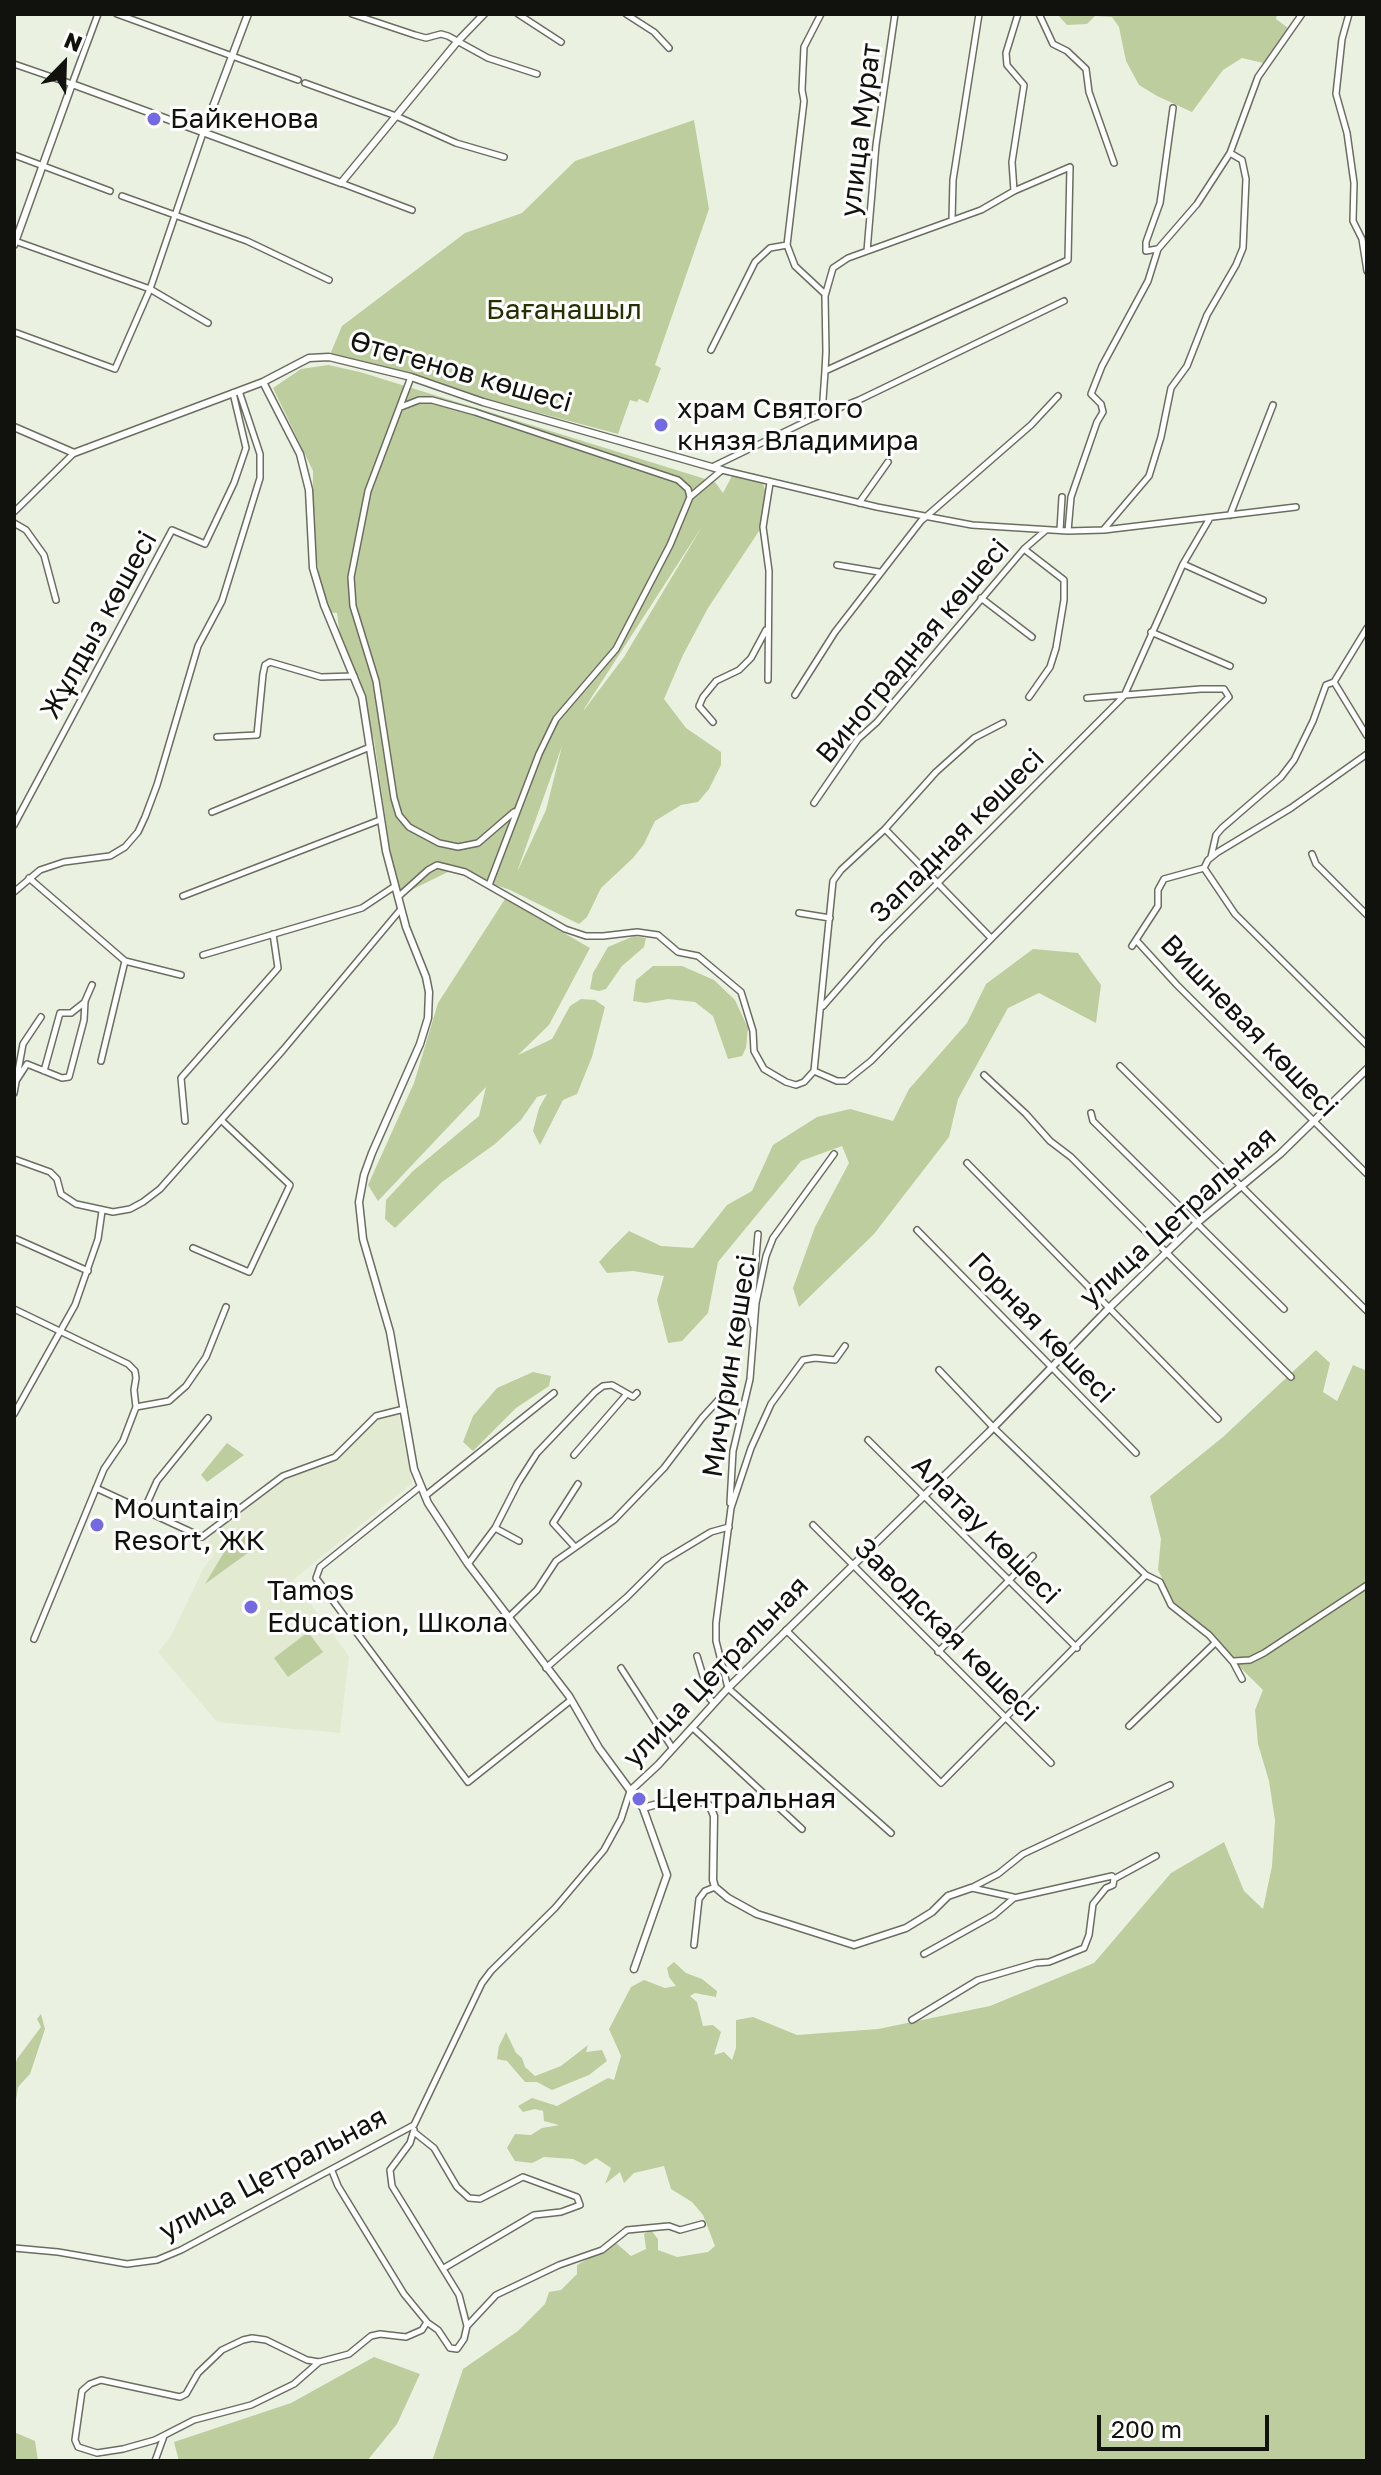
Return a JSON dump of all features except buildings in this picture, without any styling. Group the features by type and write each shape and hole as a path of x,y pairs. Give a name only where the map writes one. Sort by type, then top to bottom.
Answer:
{"street":[{"path":"98,14 14,242 150,289 208,323"},
{"path":"117,14 396,116 456,143 504,157"},
{"path":"14,332 115,369 150,289 203,133 248,14"},
{"path":"352,14 426,38 441,34 488,58 537,74"},
{"path":"341,183 457,42 484,14"},
{"path":"518,14 561,42"},
{"path":"626,14 654,32 669,48"},
{"path":"821,14 804,47 804,101 787,245 795,266 825,294"},
{"name":"улица Мурат","path":"867,252 876,145 895,14"},
{"path":"952,220 955,166 979,14"},
{"path":"1014,191 1012,162 1024,85 1007,65 1006,53 1018,14"},
{"path":"1039,14 1053,44 1067,51 1086,69 1089,92 1114,163"},
{"path":"1068,531 1071,497 1090,439 1103,412 1101,404 1091,394 1093,386 1148,281 1158,249 1197,204 1230,153 1258,77 1302,14"},
{"path":"1349,14 1342,39 1336,94 1347,133 1354,183 1353,221 1362,239 1367,271"},
{"path":"14,64 412,210"},
{"path":"1158,249 1146,251 1146,242 1160,203 1173,108"},
{"path":"1104,530 1149,476 1171,388 1187,366 1207,315 1243,248 1246,179 1242,160 1230,153"},
{"path":"14,155 110,191"},
{"path":"822,414 825,294 833,268 848,258 981,210 1014,191 1070,167 1068,260 825,371"},
{"path":"122,196 247,241 329,280"},
{"path":"711,350 755,262 770,248 787,245"},
{"path":"711,468 1064,301"},
{"name":"Өтегенов көшесі","path":"74,453 263,382 294,364 319,357 358,362 483,402 722,470"},
{"path":"411,377 368,491 351,577 353,606 376,681 394,798 399,815 409,827 439,843 458,847 478,843 518,809"},
{"path":"263,382 300,454 309,490 313,568 324,605 362,697 380,820 397,897 429,992 428,1018 414,1062 372,1153 359,1202 361,1229 390,1332 414,1469 425,1496 468,1564 571,1700 599,1748 643,1808 665,1864 667,1879 634,1969"},
{"path":"14,892 40,870 64,862 110,856 125,847 138,832 145,817 198,646 222,601 260,478 260,454 236,392"},
{"name":"Жұлдыз көшесі","path":"14,825 172,530 205,544 234,483 246,448 236,392"},
{"path":"795,695 829,641 880,572 939,503 1031,425 1058,396"},
{"path":"401,407 426,400 475,412 678,480 688,489 690,497"},
{"path":"1230,515 1273,405"},
{"path":"14,427 74,453 14,512"},
{"path":"859,503 888,462"},
{"path":"489,885 556,719 616,649 670,545 690,497 722,470 926,518 972,525 1104,530 1296,507"},
{"path":"768,680 766,629 769,571 763,527 770,483"},
{"path":"1060,530 1062,497"},
{"path":"1124,696 1183,564 1211,517"},
{"path":"14,523 26,530 44,555 56,600"},
{"name":"Виноградная көшесі","path":"814,803 858,739 877,722 1024,549 1047,529"},
{"path":"1024,549 1064,580 1056,648 1050,667 1029,697"},
{"path":"1183,564 1263,600"},
{"path":"837,565 880,572"},
{"path":"981,598 1032,637"},
{"path":"1204,870 1216,835 1281,777 1294,760 1332,683 1367,628"},
{"path":"713,722 699,706 703,697 716,681 739,670 751,658 766,629"},
{"path":"1151,632 1230,666"},
{"path":"217,737 257,735 263,674 265,665 270,662 321,677 354,676"},
{"path":"1332,683 1367,736"},
{"path":"814,1071 837,1081 853,1077 1229,697 1224,689 1209,689 1087,698"},
{"name":"Западная көшесі","path":"822,1007 880,941 1124,696"},
{"path":"397,897 437,865 465,872 565,929 586,936 637,932 658,935 678,952 698,956 741,992 753,1031 754,1051 764,1069 796,1085 804,1082 814,1071 833,881 936,772 974,738 1003,723"},
{"path":"212,812 371,747"},
{"path":"1210,858 1291,808 1367,754"},
{"path":"183,896 380,820"},
{"path":"885,829 991,938"},
{"path":"1312,854 1316,864 1367,915"},
{"path":"1132,946 1158,906 1158,890 1164,879 1204,870"},
{"path":"1204,870 1235,914 1367,1045"},
{"path":"29,878 125,961 181,975"},
{"path":"203,955 362,908 395,886"},
{"path":"14,1159 50,1172 57,1179 61,1194 67,1199 102,1211 130,1209 151,1196 283,1050 401,909"},
{"path":"799,913 830,918"},
{"path":"185,1121 181,1078 278,968 273,934"},
{"name":"Вишневая көшесі","path":"1136,940 1177,985 1367,1174"},
{"path":"101,1061 125,961"},
{"path":"16,1081 24,1064 62,1078 69,1077 84,1020 85,1001 92,985"},
{"path":"44,1071 60,1013 71,1013 85,1001"},
{"path":"14,1093 23,1044 41,1017"},
{"path":"1120,1066 1367,1311"},
{"name":"улица Цетральная","path":"14,2248 127,2264 145,2263 181,2250 414,2128 482,1983 555,1908 604,1850 621,1819 630,1791 728,1688 1166,1252 1280,1154 1367,1069"},
{"path":"984,1075 1291,1377"},
{"path":"1091,1113 1093,1121 1284,1309"},
{"path":"193,1248 249,1272 289,1189 289,1183 221,1120"},
{"name":"Мичурин көшесі","path":"731,1508 733,1451 750,1379 756,1303 766,1256 773,1238 834,1154"},
{"path":"967,1163 1218,1419"},
{"path":"14,1414 16,1402 63,1330 88,1271 98,1239 102,1211"},
{"name":"Горная көшесі","path":"917,1230 1136,1453"},
{"path":"754,1330 751,1315 758,1234"},
{"path":"14,1238 88,1271"},
{"path":"136,1407 169,1401 186,1386 206,1357 226,1307"},
{"path":"14,1309 63,1330 128,1364 135,1371 136,1407 123,1441 104,1469 34,1639"},
{"path":"845,1346 835,1360 803,1360 771,1404 751,1448 731,1508 716,1641 728,1688 891,1833"},
{"path":"939,1370 993,1427 1146,1575 1160,1582 1171,1605 1200,1627 1233,1662 1242,1679"},
{"path":"509,1617 537,1590 556,1561 614,1520 664,1468 733,1384"},
{"path":"468,1564 495,1528 537,1453 595,1392 603,1386 612,1385 626,1395 633,1397 637,1393"},
{"path":"425,1496 554,1393"},
{"path":"574,1455 626,1395"},
{"path":"96,1488 202,1537 283,1476 335,1457 376,1416 404,1409"},
{"path":"144,1510 157,1481 208,1418"},
{"name":"Алатау көшесі","path":"868,1440 1077,1648"},
{"path":"574,1546 553,1523 578,1484"},
{"path":"421,1486 320,1567 316,1578 468,1782 571,1700"},
{"name":"Заводская көшесі","path":"813,1525 1051,1763"},
{"path":"546,1668 663,1561 711,1532 729,1527"},
{"path":"495,1528 519,1541"},
{"path":"938,1652 1033,1556"},
{"path":"786,1630 941,1783 1146,1575"},
{"path":"1233,1662 1250,1660 1264,1653 1367,1585"},
{"path":"1129,1726 1215,1643"},
{"path":"697,1656 710,1699 714,1703"},
{"path":"621,1668 673,1749"},
{"path":"692,1727 802,1829"},
{"path":"643,1808 679,1798 706,1803 714,1816 712,1869 715,1887 757,1914 854,1945 906,1928 932,1912 948,1896 998,1874 1023,1854 1170,1785"},
{"path":"1114,1879 1156,1856"},
{"path":"971,1888 1014,1898 1112,1876 1114,1879"},
{"path":"912,2020 978,1980 1049,1962 1084,1948 1093,1904 1106,1888 1113,1885 1114,1879"},
{"path":"694,1945 699,1899 705,1891 715,1887"},
{"path":"924,1954 994,1915 1014,1898"},
{"path":"414,2128 434,2148 457,2187 469,2198 480,2199 523,2177 577,2197 580,2205 561,2212 534,2215 444,2268"},
{"path":"332,2171 404,2294 428,2323 438,2330 450,2348 457,2349 464,2339 467,2326 459,2295 392,2186 390,2170 410,2143 414,2128"},
{"path":"467,2326 496,2295 559,2265 602,2250 627,2230 669,2226 680,2230 702,2224"},
{"path":"319,2362 294,2384 251,2405 186,2423 164,2436 123,2449 86,2452 78,2447 75,2440 82,2391 90,2384 110,2380 180,2397 186,2394 198,2373 232,2343 252,2338 266,2340 307,2360 319,2362 349,2354 371,2336 406,2337 422,2330 428,2323"},
{"path":"155,2461 164,2436"}],"shaded area":[{"path":"399,1415 412,1483 293,1580 349,1656 340,1733 217,1722 158,1652 171,1636 203,1569 214,1555 209,1542 212,1534 284,1480 338,1459 379,1418"}],"green space":[{"path":"1057,14 1277,14 1276,19 1288,28 1263,63 1242,58 1223,70 1192,112 1139,85 1126,61 1119,27 1112,17 1095,16 1087,24 1067,25"},
{"name":"Бағанашыл","path":"694,120 709,209 655,365 661,368 648,403 639,399 637,402 630,400 618,434 329,357 342,326 465,233 522,213 575,161"},
{"path":"328,365 360,372 715,482 723,493 733,474 763,484 766,492 761,528 708,608 664,699 686,728 721,752 721,765 709,789 698,802 681,805 655,821 644,844 601,888 587,917 579,924 510,890 452,870 397,897 374,740 341,646 337,613 327,612 312,538 313,471 273,388 301,369","holes":["703,525 624,657 584,710 584,709","562,746 546,810 518,870 518,869"]},
{"path":"505,899 590,948 549,1025 518,1055 552,1039 570,1006 581,999 595,1000 605,1007 592,1057 577,1094 563,1100 540,1145 533,1131 539,1108 547,1094 537,1097 521,1120 495,1144 442,1182 395,1228 385,1219 386,1200 413,1171 479,1116 486,1087 378,1201 368,1185 414,1083 438,1003"},
{"path":"634,936 646,938 644,947 622,966 606,989 590,989 593,973 608,947"},
{"path":"1033,949 1078,953 1101,985 1096,1023 1039,993 1008,1008 958,1099 949,1137 874,1234 799,1307 793,1288 815,1227 849,1163 842,1146 801,1161 718,1262 708,1313 682,1341 668,1343 657,1300 664,1276 633,1271 607,1273 599,1262 611,1249 629,1231 661,1246 693,1248 727,1205 752,1191 773,1145 817,1117 850,1109 893,1121 909,1089 967,1023 986,984"},
{"path":"653,966 682,966 714,980 735,1000 748,1028 742,1056 728,1059 713,1016 695,1002 668,999 646,1003 633,1001 636,980"},
{"path":"1316,1350 1330,1363 1323,1392 1337,1401 1353,1365 1367,1371 1367,2461 432,2461 463,2369 518,2331 545,2304 549,2292 561,2290 577,2274 577,2265 616,2243 631,2256 646,2249 644,2234 651,2230 658,2239 658,2250 677,2257 708,2252 715,2246 703,2215 692,2202 671,2189 664,2166 634,2173 624,2183 620,2172 605,2184 611,2168 596,2158 585,2165 573,2159 544,2157 532,2163 515,2161 507,2148 515,2134 531,2135 542,2128 559,2125 544,2121 543,2111 523,2112 518,2106 532,2098 557,2106 608,2078 614,2080 621,2056 609,2029 631,1987 644,1980 665,1988 676,1986 667,1968 674,1962 686,1973 702,1979 717,1991 716,1997 695,1993 690,1996 697,2002 703,2026 713,2025 721,2032 714,2055 724,2052 732,2060 736,2048 736,2020 753,2017 797,2035 878,2029 990,2006 1094,1963 1171,1873 1224,1842 1244,1891 1263,1909 1272,1866 1275,1820 1269,1781 1258,1744 1255,1710 1263,1690 1174,1602 1158,1570 1161,1539 1150,1496 1223,1437"},
{"path":"533,1372 551,1376 549,1386 516,1408 473,1451 463,1442 473,1416 497,1388"},
{"path":"227,1443 244,1455 207,1482 201,1475"},
{"path":"250,1529 264,1549 259,1552 256,1547 205,1584 229,1544"},
{"path":"308,1632 323,1652 288,1677 274,1658"},
{"path":"41,2014 45,2029 30,2074 18,2087 14,2114 14,2069 17,2059 41,2027 37,2019"},
{"path":"506,2032 525,2067 535,2076 561,2066 588,2045 586,2052 602,2050 607,2061 589,2075 552,2090 537,2082 525,2082 507,2061 497,2059"},
{"path":"374,2357 420,2374 397,2424 367,2461 179,2461 174,2442 291,2403"},
{"path":"14,2432 35,2441 38,2461 14,2461"}],"place":[{"name":"Байкенова","path":"154,119"},
{"name":"храм Святого князя Владимира","path":"661,425"},
{"name":"Mountain Resort, ЖК","path":"97,1525"},
{"name":"Tamos Education, Школа","path":"251,1607"},
{"name":"Центральная","path":"639,1799"}]}
